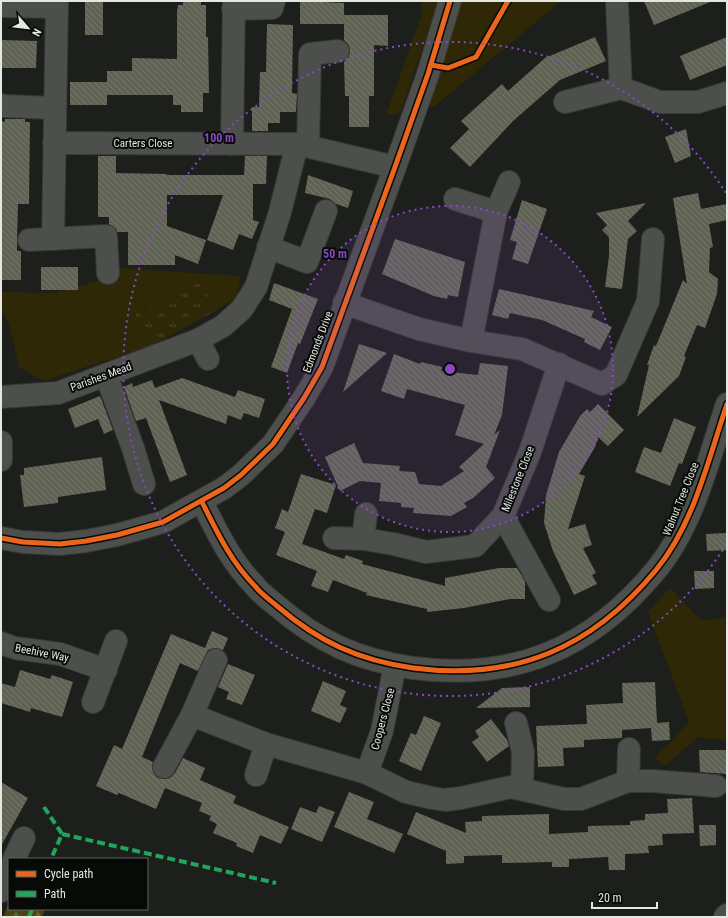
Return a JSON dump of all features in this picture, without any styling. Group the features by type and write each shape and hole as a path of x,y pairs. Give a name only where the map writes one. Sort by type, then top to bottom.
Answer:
{"street":[{"name":"Edmonds Drive","path":"1,538 23,542 60,544 117,535 163,522 202,502 240,475 273,444 304,398 322,367 428,74 450,1"},
{"path":"1,6 50,5 54,108 53,239"},
{"path":"232,144 233,5 264,5"},
{"path":"617,5 621,88"},
{"path":"326,211 307,262 268,247 302,145 310,54 338,52"},
{"path":"565,102 621,88 660,102 698,102 727,94"},
{"path":"1,105 54,108"},
{"name":"Carters Close","path":"54,143 302,145 395,167"},
{"path":"471,341 496,212 509,182"},
{"path":"455,199 496,212"},
{"path":"29,240 106,236 108,273"},
{"path":"344,303 419,329 471,341 522,349 602,384 616,376 648,301 653,239"},
{"name":"Parishes Mead","path":"1,397 58,393 198,340 223,326 242,309 256,287 268,247"},
{"path":"198,340 208,359"},
{"name":"Milestone Close","path":"334,538 363,539 394,544 426,552 475,546 503,516 530,452 559,364"},
{"path":"106,375 134,448 144,484"},
{"name":"Walnut Tree Close","path":"202,502 227,551 255,587 298,624 322,640 344,651 395,665 442,671 488,670 512,665 551,652 598,626 637,592 657,569 673,546 697,494 727,404"},
{"path":"1,442 1,460"},
{"path":"363,539 366,514"},
{"path":"503,516 549,600"},
{"path":"93,702 116,641"},
{"name":"Beehive Way","path":"1,643 15,648 60,654 106,670"},
{"path":"164,767 192,715 216,660"},
{"name":"Coopers Close","path":"367,772 384,725 395,665"},
{"path":"192,715 266,744 367,772 406,792 445,800 462,798 510,786 572,800 589,797 628,781 653,781 716,786"},
{"path":"516,723 523,752 522,788"},
{"path":"256,775 266,744"},
{"path":"628,781 629,749"},
{"path":"13,858 24,838"}],"green space":[{"path":"420,1 439,1 400,113 386,115 423,11"},
{"path":"461,1 561,1 435,106 426,108"},
{"path":"102,267 241,276 236,299 151,346 43,381 19,367 9,323 1,309 1,292 54,293 97,281"},
{"path":"200,282 217,310 151,346 135,314"},
{"path":"670,588 701,620 727,618 727,738 723,740 698,737 665,766 655,758 689,722 648,612"},
{"path":"8,905 8,910 45,910 42,917 3,917"}],"building":[{"path":"85,1 103,1 103,35 85,35"},
{"path":"183,1 201,1 201,5 206,5 209,93 203,93 203,112 181,112 181,105 173,105 173,95 107,95 107,105 70,105 70,82 107,82 107,71 132,71 132,58 177,59 177,12 178,5 183,5"},
{"path":"300,1 344,3 344,15 388,15 388,46 374,45 374,96 369,96 369,127 349,127 349,96 345,96 344,62 349,56 350,50 348,44 344,40 344,24 300,24"},
{"path":"644,1 710,1 710,2 654,25"},
{"path":"267,24 293,25 292,93 297,94 296,112 280,112 280,123 268,123 268,131 252,131 252,107 259,107 260,72 266,72"},
{"path":"595,37 606,61 560,80 513,121 470,167 450,148 469,129 461,121 502,84 508,91 545,58"},
{"path":"727,37 727,65 690,80 680,56"},
{"path":"1,40 37,41 36,68 1,68"},
{"path":"5,119 25,119 25,122 30,122 29,204 18,204 17,251 21,251 21,280 1,280 1,121 5,122"},
{"path":"686,129 691,156 675,163 665,137"},
{"path":"98,156 116,156 116,173 167,175 244,175 245,156 267,156 266,184 253,184 253,220 259,222 252,239 239,234 233,250 207,240 223,195 167,195 167,226 206,240 198,264 175,255 175,265 128,265 128,232 117,232 116,229 109,224 109,217 98,217"},
{"path":"308,175 353,191 348,208 336,204 330,199 305,193"},
{"path":"698,193 701,209 727,204 727,220 709,224 713,247 710,248 709,272 718,279 717,294 705,328 697,325 684,356 686,357 679,376 637,417 649,365 647,365 654,345 656,346 683,280 687,284 673,198"},
{"path":"522,200 547,209 528,264 512,259 517,242 510,240"},
{"path":"646,203 628,221 637,231 628,239 622,289 605,287 609,256 609,237 602,230 607,225 596,213"},
{"path":"395,239 465,262 458,297 448,295 447,299 434,296 382,274"},
{"path":"41,267 78,267 78,290 41,290"},
{"path":"274,283 318,299 300,344 298,343 287,373 271,367 292,309 269,300"},
{"path":"499,289 594,311 591,317 612,327 600,350 584,342 585,339 542,320 510,313 508,319 492,315"},
{"path":"359,344 387,353 343,392"},
{"path":"394,354 420,364 421,362 442,367 441,371 478,375 480,363 508,366 502,415 494,435 500,430 486,467 495,478 473,498 464,503 467,507 451,516 413,513 414,508 401,507 401,503 379,501 381,483 360,481 340,491 325,457 354,443 363,463 400,466 399,471 415,472 419,484 441,486 464,471 459,467 484,444 455,435 465,405 407,389 404,399 381,391"},
{"path":"182,378 235,397 238,390 265,399 259,418 244,413 241,420 228,415 226,424 159,400 187,475 170,482 146,418 136,421 124,387 132,383 133,387 152,380 155,388"},
{"path":"100,396 113,430 104,434 98,419 75,428 68,409"},
{"path":"598,404 624,430 608,446 598,437 595,447 579,474 585,476 568,529 585,524 592,545 583,548 596,573 592,575 597,584 574,595 553,551 544,523 546,495 559,452 580,416 587,409 590,412"},
{"path":"674,418 696,427 682,464 679,463 670,486 635,472 644,447 661,453"},
{"path":"102,457 106,490 58,497 58,503 24,507 20,475 24,475 24,468"},
{"path":"301,474 336,485 327,513 315,509 302,544 344,559 346,555 363,561 362,564 445,586 445,578 499,568 517,568 525,581 525,599 510,599 464,608 427,612 427,609 366,595 367,593 333,580 328,592 311,586 317,571 276,555 285,532 275,528 282,509 288,512"},
{"path":"727,533 727,550 707,551 706,534"},
{"path":"694,571 714,571 714,588 695,589"},
{"path":"212,631 228,638 223,650 215,648 208,650 198,671 180,663 142,757 153,762 152,768 154,774 158,778 170,778 175,773 183,758 205,768 200,780 236,796 233,803 289,827 281,844 260,835 253,853 236,846 237,843 213,833 217,824 209,820 211,816 199,811 202,803 165,788 156,809 119,793 117,795 96,786 114,745 122,749 171,634 205,648"},
{"path":"228,664 255,675 242,705 226,699 229,692 218,687"},
{"path":"20,670 50,679 52,675 73,682 62,717 31,708 30,712 1,703 1,683 15,687"},
{"path":"323,681 346,691 340,705 347,708 340,723 311,711"},
{"path":"655,682 657,723 669,722 670,740 652,741 651,728 622,730 622,738 584,740 584,747 563,748 564,766 538,767 536,726 587,724 586,705 623,703 622,683"},
{"path":"530,687 530,707 476,708 502,688"},
{"path":"424,716 441,723 421,771 399,761 411,733 416,735"},
{"path":"491,719 507,740 509,746 487,762 472,742 479,737 475,731"},
{"path":"699,750 727,750 727,774 700,772"},
{"path":"1,782 28,798 1,846"},
{"path":"349,792 374,802 367,819 403,834 394,853 334,827"},
{"path":"692,798 694,833 662,834 663,845 648,846 649,853 625,854 625,870 609,870 608,857 569,859 569,867 552,867 552,862 502,863 502,855 464,856 464,863 446,864 446,851 407,834 416,812 466,833 465,822 482,821 482,816 549,814 549,834 588,832 588,826 630,825 630,821 645,820 645,814 668,813 667,799"},
{"path":"319,806 335,812 322,842 291,829 300,807 316,813"},
{"path":"699,825 716,825 716,845 700,846"}],"marked path":[{"path":"44,807 62,834 51,858"},
{"path":"62,834 276,883"},
{"path":"29,917 32,910"}],"cycle path":[{"path":"1,538 23,542 60,544 117,535 163,522 224,488 241,475 273,444 304,398 322,367 428,74 450,1"},
{"path":"431,65 448,68 476,57 508,1"},
{"path":"202,502 225,546 246,577 263,594 293,619 308,630 340,648 374,660 413,668 450,671 484,669 517,664 548,654 577,639 605,620 631,597 656,570 680,533 699,491 727,404"}]}
